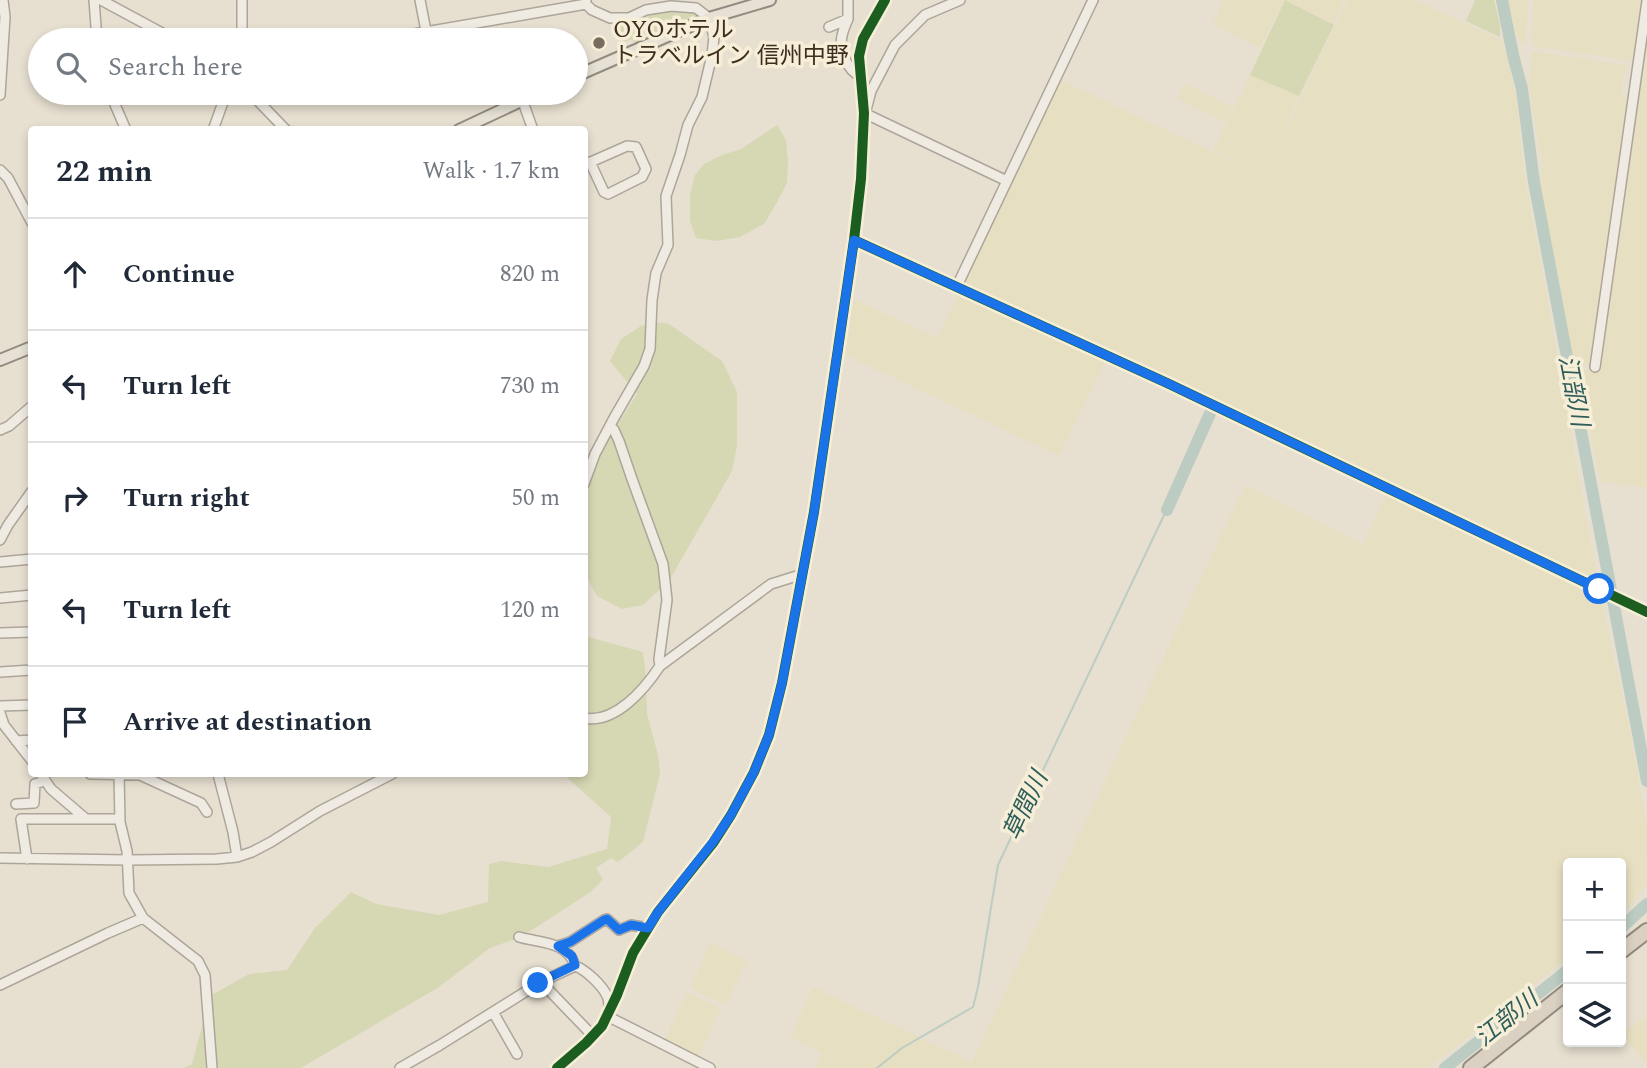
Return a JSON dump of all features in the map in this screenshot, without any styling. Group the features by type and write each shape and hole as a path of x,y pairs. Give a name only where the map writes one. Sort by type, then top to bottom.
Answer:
{"highway":[{"path":"1626,947 1647,931"},
{"path":"1471,1068 1563,995"}],"main road":[{"path":"588,71 709,18 770,0"},
{"path":"467,126 511,105"},
{"path":"0,360 28,349"}],"street":[{"path":"0,95 5,18 2,0"},
{"path":"94,0 96,28"},
{"path":"101,0 153,28"},
{"path":"242,0 242,28"},
{"path":"420,0 425,28"},
{"path":"848,0 848,19 841,37 841,49 848,65 860,76"},
{"path":"557,1068 602,1026 633,953 658,912 731,815 754,772 769,735 816,500 854,240 861,179 864,113 859,56 863,39 885,0"},
{"path":"864,113 871,91 895,45 925,15 960,0"},
{"path":"957,286 1093,0"},
{"path":"1595,367 1647,1"},
{"path":"443,28 586,2 592,9 610,18 629,18 646,10 700,4 709,18 714,37 702,97 688,125 666,196 668,245 656,273 650,349 644,366 610,426 588,474"},
{"path":"829,27 848,19"},
{"path":"115,105 124,126"},
{"path":"214,126 222,105"},
{"path":"262,105 282,126"},
{"path":"525,105 532,126"},
{"path":"864,113 1007,181"},
{"path":"588,164 627,146 636,147 646,169 642,177 608,194 604,192 588,166"},
{"path":"0,170 8,178 28,216"},
{"path":"854,240 1167,383 1647,612"},
{"path":"0,430 28,409"},
{"path":"610,426 619,441 663,564 667,600 660,666"},
{"path":"0,540 28,496"},
{"path":"0,562 28,558"},
{"path":"588,719 609,717 650,681 660,666 771,584 803,574"},
{"path":"0,598 28,595"},
{"path":"0,634 28,632"},
{"path":"0,672 28,670"},
{"path":"0,706 28,705"},
{"path":"0,713 4,725 28,756"},
{"path":"16,741 28,740"},
{"path":"16,804 34,803 35,784 43,777 51,789 86,819"},
{"path":"119,777 120,819 128,860 129,893 143,918 198,961 205,975 212,1068"},
{"path":"144,777 201,803 207,812"},
{"path":"219,777 237,857"},
{"path":"0,858 128,860 237,857 271,842 320,811 386,777"},
{"path":"27,859 21,819 120,819"},
{"path":"0,985 143,918"},
{"path":"558,946 570,942 607,919 619,930 631,925 648,928"},
{"path":"519,937 558,946 572,956 575,965 584,970 606,993 611,1018 710,1068"},
{"path":"400,1068 541,982 575,965"},
{"path":"541,982 593,1036"},
{"path":"493,1012 517,1054"}],"shaded area":[{"path":"1224,0 1284,0 1260,48 1213,24"},
{"path":"1285,0 1344,0 1334,24"},
{"path":"1347,0 1415,0 1502,40 1517,98 1523,167 1599,589 1630,731 1647,828 1646,885 1626,910 1626,858 1563,858 1563,962 1428,1068 815,1068 822,1053 790,1037 813,987 972,1062 1245,485 1363,544 1389,489 957,286 1056,78 1237,163 1213,150 1250,75 1299,96 1292,113 1282,109 1291,114 1277,148"},
{"path":"1508,0 1528,0 1526,45 1520,42 1516,34"},
{"path":"1533,0 1642,0 1632,61 1532,46"},
{"path":"1647,3 1647,488 1600,481 1578,369 1595,370"},
{"path":"1532,51 1632,66 1626,67 1626,73 1623,73 1622,95 1631,96 1594,365 1574,366 1576,380 1570,366 1538,188 1542,167 1529,86"},
{"path":"1185,83 1233,107 1225,122 1177,99"},
{"path":"961,290 1107,357 1059,456 846,355 854,299 937,338"},
{"path":"711,942 747,961 726,1005 690,988"},
{"path":"687,992 721,1008 699,1056 665,1040"},
{"path":"1647,1015 1647,1065 1626,1039 1626,1031"}],"green space":[{"path":"1285,0 1334,25 1299,96 1250,75"},
{"path":"1475,0 1494,0 1500,37 1466,21"},
{"path":"687,11 697,16 636,43 631,39 622,43 617,28 620,23 663,12"},
{"path":"777,125 786,140 787,183 764,224 740,237 717,241 696,238 690,221 690,194 695,175 704,164 741,149"},
{"path":"655,322 669,324 722,361 737,392 737,446 732,471 669,581 643,605 622,609 597,596 588,580 588,465 637,394 610,361 621,339 641,326"},
{"path":"588,637 643,652 647,714 660,774 643,842 618,862 611,858 596,868 603,879 592,891 532,930 490,948 439,987 301,1068 184,1068 192,1064 210,996 249,974 287,970 315,928 351,892 376,904 439,915 488,902 489,864 501,861 548,867 607,849 611,817 566,777 588,777"}],"waterway":[{"name":"江部川","path":"1502,0 1522,89 1534,182 1647,781"},
{"name":"草間川","path":"1167,510 1212,409"},
{"name":"草間川","path":"877,1068 902,1048 973,1007 998,865 1165,513"},
{"name":"江部川","path":"1626,923 1647,904"},
{"name":"江部川","path":"1643,909 1647,908"},
{"name":"江部川","path":"1445,1068 1563,974"}],"cycle path":[{"path":"557,1068 602,1026 633,953 658,912 713,843 731,815 754,772 769,735 782,683 814,512 854,240 861,179 864,113 859,56 863,39 885,0"},
{"path":"854,240 1167,383 1647,612"}],"place":[{"name":"OYOホテル トラベルイン 信州中野","path":"599,43"}],"route":[{"path":"538,983 575,965 572,956 558,946 570,942 604,920 607,919 619,930 631,925 648,928 713,842 754,772 776,710 800,594 854,240 1167,383 1599,589"}]}
